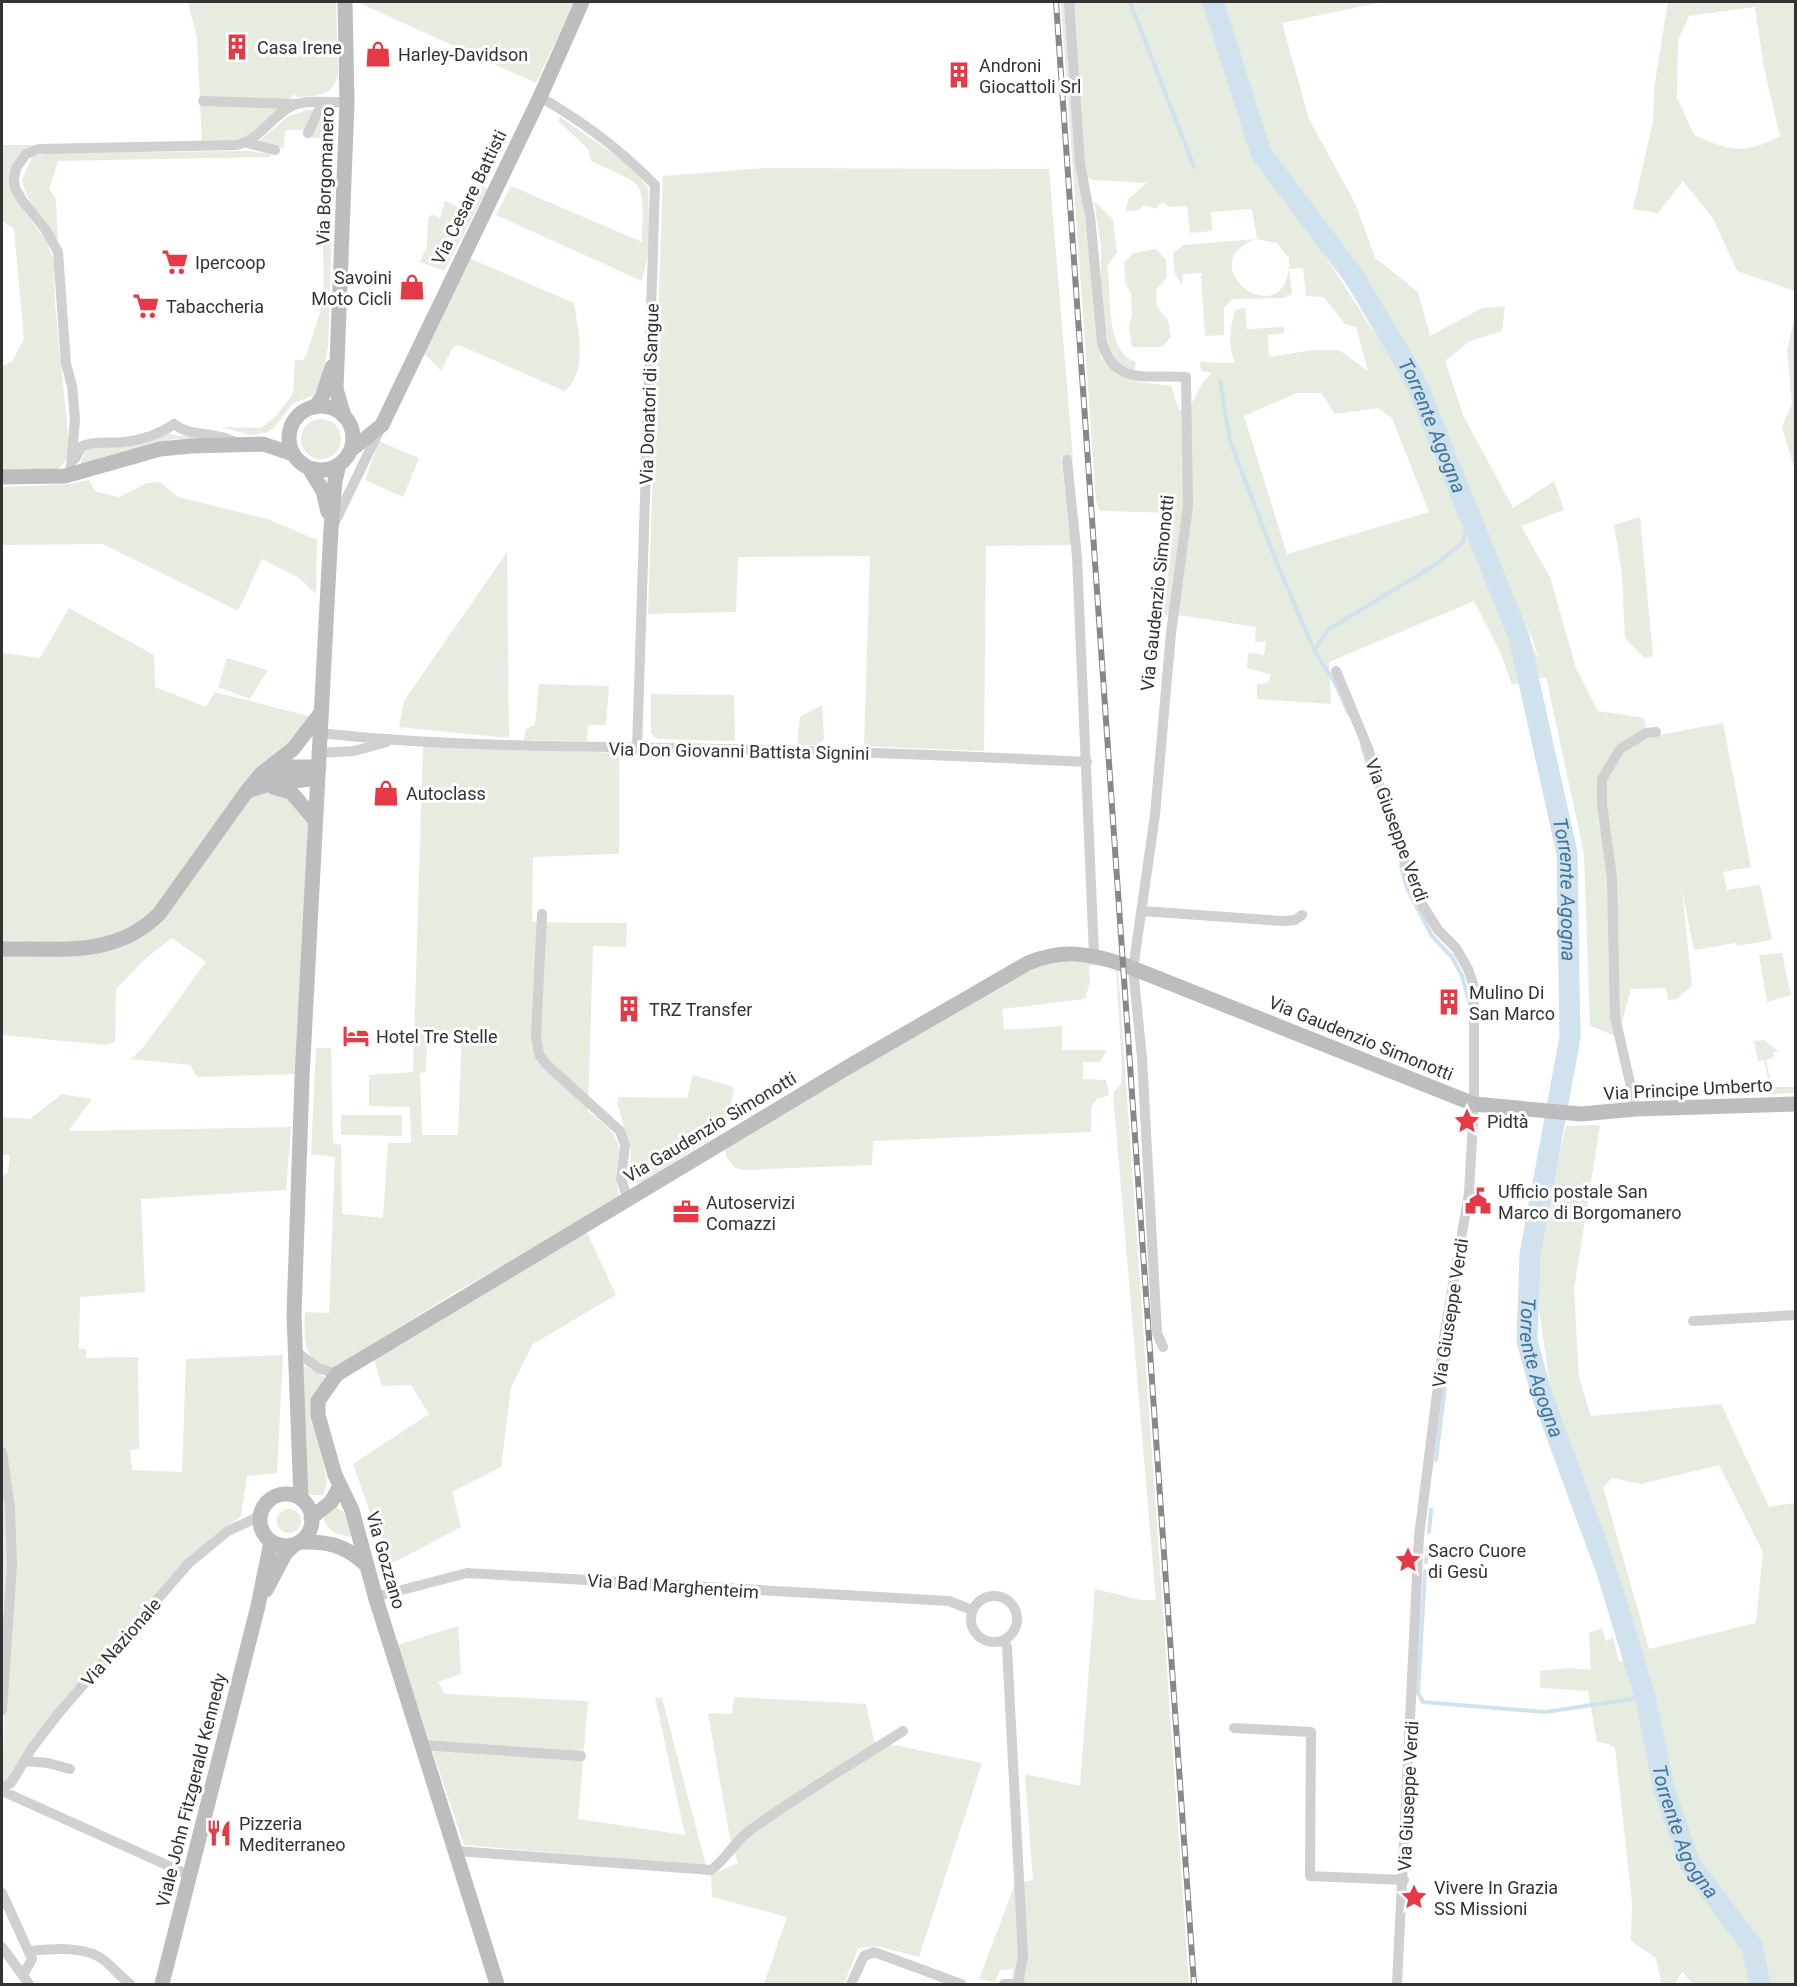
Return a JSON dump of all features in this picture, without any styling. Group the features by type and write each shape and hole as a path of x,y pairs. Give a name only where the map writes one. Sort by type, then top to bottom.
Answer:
{"street":[{"name":"Via Borgomanero","path":"345,2 347,102 336,389 346,418"},
{"name":"Via Cesare Battisti","path":"332,529 540,97 582,2"},
{"name":"Via Gaudenzio Simonotti","path":"1069,2 1080,164 1090,216 1102,342 1106,357 1117,370 1138,375 1186,377 1188,506 1171,633 1155,815 1134,969"},
{"name":"Via Donatori di Sangue","path":"540,97 633,162 655,185 637,749"},
{"path":"203,101 297,104 347,102"},
{"path":"308,133 322,103"},
{"path":"68,471 75,419 72,386 66,364 58,252 45,229 32,216 15,188 16,168 26,154 39,149 237,145 247,142 286,110 297,104"},
{"path":"247,142 275,150"},
{"name":"Via Borgomanero","path":"315,407 322,397 337,352"},
{"path":"263,444 293,424 303,412 315,407 330,408 360,424 373,423 390,409"},
{"path":"297,1543 308,1512 298,1449 294,1350 300,1134 314,819 335,481 339,465 351,450 353,435 346,418"},
{"path":"68,471 82,446 90,443 138,440 166,430 174,424 181,430 219,434 241,445"},
{"path":"293,424 290,438 293,454"},
{"name":"Via Cesare Battisti","path":"351,450 382,425"},
{"path":"2,477 68,471 160,449 263,444 293,454 309,468 323,491 332,529"},
{"path":"1067,460 1077,557 1094,955"},
{"path":"309,468 324,470 339,465"},
{"name":"Via Giuseppe Verdi","path":"1336,671 1369,751 1397,842 1420,901 1438,930 1456,948 1474,987 1474,1104 1466,1218 1445,1330 1419,1536 1404,1880 1396,1984"},
{"path":"268,771 293,749 320,714"},
{"path":"1636,1109 1615,1017 1612,878 1602,804 1602,779 1620,749 1646,733 1656,732"},
{"name":"Via Don Giovanni Battista Signini","path":"319,733 390,741 637,749 895,753 1087,762"},
{"name":"Via Don Giovanni Battista Signini","path":"318,766 354,751 390,741"},
{"path":"2,949 98,948 126,939 144,929 159,914 254,789 261,774 286,766 318,766"},
{"path":"254,789 318,766"},
{"path":"254,789 283,788 291,792 314,819"},
{"path":"1142,911 1282,921 1295,920 1302,915"},
{"path":"542,914 536,1036 539,1054 546,1064 620,1131 625,1145 621,1179 628,1200"},
{"name":"Via Gaudenzio Simonotti","path":"326,1389 337,1374 853,1064 1028,963 1059,953 1094,955 1134,969 1474,1104 1581,1114"},
{"path":"1134,969 1142,1058 1157,1333 1163,1347"},
{"name":"Via Principe Umberto","path":"1581,1114 1636,1109 1796,1104"},
{"path":"1693,1321 1796,1315"},
{"path":"294,1350 318,1368 337,1374"},
{"name":"Via Gozzano","path":"326,1389 318,1401 318,1415 338,1480 352,1509 375,1597 497,1984"},
{"path":"283,1495 298,1449"},
{"path":"2,1452 10,1509 12,1565 2,1710"},
{"path":"308,1512 331,1502 338,1480"},
{"path":"283,1495 359,1551 365,1564"},
{"path":"283,1495 270,1499 260,1516 262,1531 271,1542 278,1545 335,1544 352,1552 365,1564"},
{"name":"Via Nazionale","path":"2,1790 11,1783 58,1714 189,1563 228,1532 260,1516"},
{"name":"Viale John Fitzgerald Kennedy","path":"162,1984 258,1606 271,1542"},
{"name":"Viale John Fitzgerald Kennedy","path":"258,1606 285,1554 297,1543"},
{"name":"Via Bad Marghenteim","path":"375,1597 467,1572 949,1601 972,1610"},
{"path":"997,1596 1010,1602 1017,1615 1015,1630 1004,1640 988,1642 981,1639 972,1626 972,1610 982,1599 997,1596"},
{"path":"1004,1640 1007,1647 1023,1956 1019,1984 1004,1984"},
{"path":"1234,1728 1311,1732 1310,1876 1404,1880"},
{"path":"456,1851 711,1870 719,1865 724,1855 749,1831 903,1731"},
{"path":"422,1745 581,1756"},
{"path":"24,1761 48,1763 70,1769"},
{"path":"2,1790 189,1875"},
{"path":"2,1893 32,1959 26,1980"},
{"path":"2,1947 26,1980"},
{"path":"29,1951 60,1948 85,1953 103,1959 130,1984"},
{"path":"851,1984 864,1956 874,1952 961,1984"}],"shaded area":[{"path":"188,2 336,2 338,74 336,82 323,94 296,97 294,94 281,110 242,140 202,143 197,38"},
{"path":"357,2 574,2 536,83"},
{"path":"1061,2 1065,2 1070,94 1101,358 1117,375 1138,382 1171,386 1179,410 1187,412 1203,382 1212,373 1201,371 1200,362 1235,363 1230,343 1231,328 1237,309 1245,308 1247,329 1284,327 1284,333 1268,335 1269,357 1313,350 1339,350 1368,371 1356,327 1345,324 1324,297 1306,296 1303,268 1289,269 1292,294 1284,298 1232,299 1224,308 1224,335 1205,336 1201,277 1203,273 1183,274 1182,285 1175,274 1173,253 1184,245 1255,239 1237,252 1232,266 1236,279 1247,290 1261,296 1275,294 1286,282 1289,258 1277,243 1257,239 1252,209 1211,212 1212,231 1190,233 1187,206 1170,207 1164,203 1159,204 1156,209 1144,205 1139,210 1126,211 1128,199 1147,183 1092,180 1085,175 1072,2 1212,2 1260,154 1411,390 1540,662 1532,638 1414,390 1262,153 1214,2 1383,2 1282,23 1309,119 1356,205 1375,258 1418,292 1430,336 1482,308 1505,306 1502,331 1470,341 1445,361 1463,415 1513,508 1554,481 1564,510 1521,526 1550,577 1576,668 1598,711 1644,718 1647,732 1654,736 1723,723 1751,867 1723,872 1727,890 1760,885 1772,940 1694,950 1682,890 1692,986 1677,999 1668,1000 1666,988 1631,989 1618,1037 1590,1026 1584,854 1546,677 1512,685 1501,654 1474,601 1329,662 1331,704 1257,699 1257,684 1268,683 1271,675 1247,668 1248,653 1264,655 1266,641 1255,642 1256,627 1163,615 1175,513 1100,511 1096,501","holes":["1297,393 1321,393 1335,414 1378,408 1392,418 1429,512 1287,554 1244,416"]},
{"path":"1668,2 1795,2 1795,291 1737,271 1713,218 1683,181 1658,213 1633,209 1653,122 1654,89","holes":["1755,7 1764,68 1780,136 1757,146 1737,149 1717,145 1694,135 1677,98 1678,40 1689,16"]},
{"path":"306,110 332,110 336,115 328,347 322,375 314,395 292,404 275,427 266,433 250,435 222,427 261,428 275,417 293,394 295,360 303,360 306,356 324,300 321,138 312,138 312,130 285,130 284,148 257,143 287,117"},
{"path":"560,117 635,169 648,188 650,245 642,281 496,215 511,186 642,242 643,206 639,188 624,176 591,161 588,149 558,121"},
{"path":"2,145 38,145 11,181 24,211 47,242 54,262 55,304 69,444 67,459 58,469 2,470 2,366 12,362 24,339 14,229 2,221"},
{"path":"248,151 270,154 270,157 58,161 49,189 56,199 58,245 28,197 22,180 32,157 49,153"},
{"path":"765,168 1049,169 1073,459 1061,457 1071,545 986,546 984,751 864,746 870,556 738,557 736,612 648,614 663,176"},
{"path":"479,183 487,189 444,271 420,262 427,246 428,219 432,214 440,218 445,201 466,211"},
{"path":"1094,201 1113,219 1117,253 1107,265 1111,320 1119,346 1126,356 1136,362 1134,371 1118,367 1109,355 1101,285 1101,245"},
{"path":"1156,249 1166,260 1167,277 1156,290 1157,307 1168,320 1171,337 1162,347 1132,347 1129,325 1132,316 1131,293 1125,283 1124,263 1133,253"},
{"path":"469,258 574,303 579,338 579,362 572,383 564,391 459,345 453,347 441,371 424,353"},
{"path":"1795,315 1796,471 1782,427 1792,404 1787,350"},
{"path":"321,419 335,425 341,439 335,453 321,459 307,453 301,439 307,425"},
{"path":"168,433 177,436 203,435 204,439 173,439 97,462 80,464 87,446 122,447"},
{"path":"379,441 419,458 403,497 365,480"},
{"path":"89,480 96,492 119,497 147,483 160,482 178,497 267,519 317,540 316,594 299,578 262,559 238,611 103,544 2,545 2,487 71,484"},
{"path":"1640,517 1653,656 1644,658 1625,638 1622,575 1614,525"},
{"path":"507,552 509,738 399,727 404,701"},
{"path":"69,608 154,655 155,687 206,707 215,692 312,717 150,918 103,943 2,942 2,653 40,658"},
{"path":"227,658 268,670 250,699 218,687"},
{"path":"539,684 609,686 606,725 588,725 587,741 524,740 526,729 535,725"},
{"path":"651,694 734,695 735,741 657,739 651,733"},
{"path":"822,705 824,739 819,745 797,745 800,717"},
{"path":"423,746 619,753 619,854 533,857 532,922 627,923 626,947 593,946 588,1111 614,1135 618,1145 616,1172 621,1201 459,1290 334,1368 324,1366 310,1356 305,1340 305,1312 329,1313 335,1157 311,1154 316,1048 331,1048 333,1143 341,1145 342,1214 383,1218 388,1143 411,1143 410,1107 369,1106 369,1075 413,1072","holes":["462,1033 458,1135 422,1135 420,1073 426,1072 427,1035"]},
{"path":"261,792 288,794 308,819 298,1074 197,1077 190,1065 131,1059 145,1045 206,962 172,938 145,959 116,989 115,1042 106,1045 2,1035 2,953 148,931 252,794"},
{"path":"1782,953 1791,995 1767,1002 1759,955"},
{"path":"1042,957 1105,965 1089,966 1090,982 1085,999 1002,1009 1004,1030 1062,1026 1062,1050 1107,1050 1100,1062 1083,1062 1083,1079 1106,1080 1109,1095 1097,1099 1091,1107 1091,1132 873,1141 872,1165 744,1170 735,1168 727,1158 723,1142"},
{"path":"1116,968 1118,969 1189,1984 1011,1984 1013,1969 1000,1970 995,1982 979,1979 1015,1884 1033,1880 1025,1774 1080,1786 1095,1589 1141,1600 1156,1600 1113,1093 1121,1084 1122,1070"},
{"path":"1764,1040 1779,1052 1774,1052 1773,1057 1766,1060 1772,1087 1795,1087 1795,1093 1771,1094 1764,1060 1758,1061 1754,1041"},
{"path":"693,1075 734,1087 727,1128 645,1181 636,1184 629,1176 631,1152 617,1102 619,1097 687,1098"},
{"path":"62,1094 92,1099 68,1131 291,1127 286,1190 141,1199 145,1292 80,1297 79,1349 86,1349 86,1358 138,1357 139,1449 130,1450 132,1470 182,1472 186,1359 283,1355 277,1473 247,1476 241,1516 208,1541 157,1597 9,1782 2,1785 11,1510 2,1447 2,1177 8,1172 10,1155 2,1155 2,1117 30,1119"},
{"path":"341,1115 402,1115 402,1136 341,1135"},
{"path":"1600,1125 1574,1289 1579,1378 1591,1416 1721,1404 1769,1507 1795,1503 1795,1984 1693,1984 1682,1972 1675,1984 1661,1983 1656,1958 1631,1941 1632,1902 1615,1748 1597,1742 1588,1691 1540,1688 1540,1671 1569,1668 1591,1670 1589,1633 1602,1628 1606,1641 1613,1637 1619,1662 1639,1653 1592,1503 1552,1401 1537,1294 1539,1238 1566,1126","holes":["1719,1465 1763,1552 1756,1623 1649,1649 1603,1487 1612,1478 1641,1484"]},
{"path":"584,1226 616,1295 533,1344 511,1387 501,1467 452,1492 461,1527 389,1565 353,1464 429,1414 411,1385 382,1386 372,1353"},
{"path":"299,1363 327,1378 313,1412 327,1482 323,1495 308,1495 303,1483"},
{"path":"2,1459 10,1509 2,1702"},
{"path":"336,1507 345,1513 352,1534 349,1537 331,1530 324,1520 328,1510"},
{"path":"289,1509 298,1512 301,1521 298,1530 289,1533 280,1530 277,1521 280,1512"},
{"path":"458,1626 461,1674 438,1682 445,1694 588,1701 578,1819 685,1835 655,1697 662,1698 706,1866 464,1845 397,1645"},
{"path":"734,1697 866,1704 874,1741 982,1763 919,1957 877,1946 858,1948 844,1984 764,1984 787,1917 712,1897 711,1875 738,1863 729,1833 708,1713 732,1714"}],"waterway":[{"path":"1130,2 1194,167"},
{"name":"Torrente Agogna","path":"1213,2 1261,153 1355,278 1414,378 1519,637 1567,853 1570,1037 1530,1255 1527,1341 1542,1395 1607,1572 1645,1697 1664,1789 1690,1864 1752,1946 1760,1984"},
{"path":"1220,381 1230,441 1276,561 1314,650 1335,683 1349,714"},
{"path":"1315,649 1329,629 1435,565 1463,542 1469,515"},
{"path":"1362,746 1368,765"},
{"path":"1401,866 1407,888 1432,936 1452,957 1462,976 1470,1005"},
{"path":"1436,1460 1449,1353"},
{"path":"1429,1532 1431,1510"},
{"path":"1426,1562 1428,1547"},
{"path":"1425,1571 1418,1693 1423,1702 1545,1712 1645,1697"}],"railway":[{"path":"1056,2 1194,1984"}],"place":[{"name":"Casa Irene","path":"237,47"},
{"name":"Harley-Davidson","path":"378,54"},
{"name":"Androni Giocattoli Srl","path":"959,75"},
{"name":"Ipercoop","path":"175,262"},
{"name":"Savoini Moto Cicli","path":"412,287"},
{"name":"Tabaccheria","path":"146,306"},
{"name":"Autoclass","path":"386,793"},
{"name":"Mulino Di San Marco","path":"1449,1002"},
{"name":"TRZ Transfer","path":"629,1009"},
{"name":"Hotel Tre Stelle","path":"356,1036"},
{"name":"Pidtà","path":"1467,1121"},
{"name":"Ufficio postale San Marco di Borgomanero","path":"1478,1201"},
{"name":"Autoservizi Comazzi","path":"686,1212"},
{"name":"Sacro Cuore di Gesù","path":"1408,1560"},
{"name":"Pizzeria Mediterraneo","path":"219,1833"},
{"name":"Vivere In Grazia SS Missioni","path":"1414,1897"}]}
